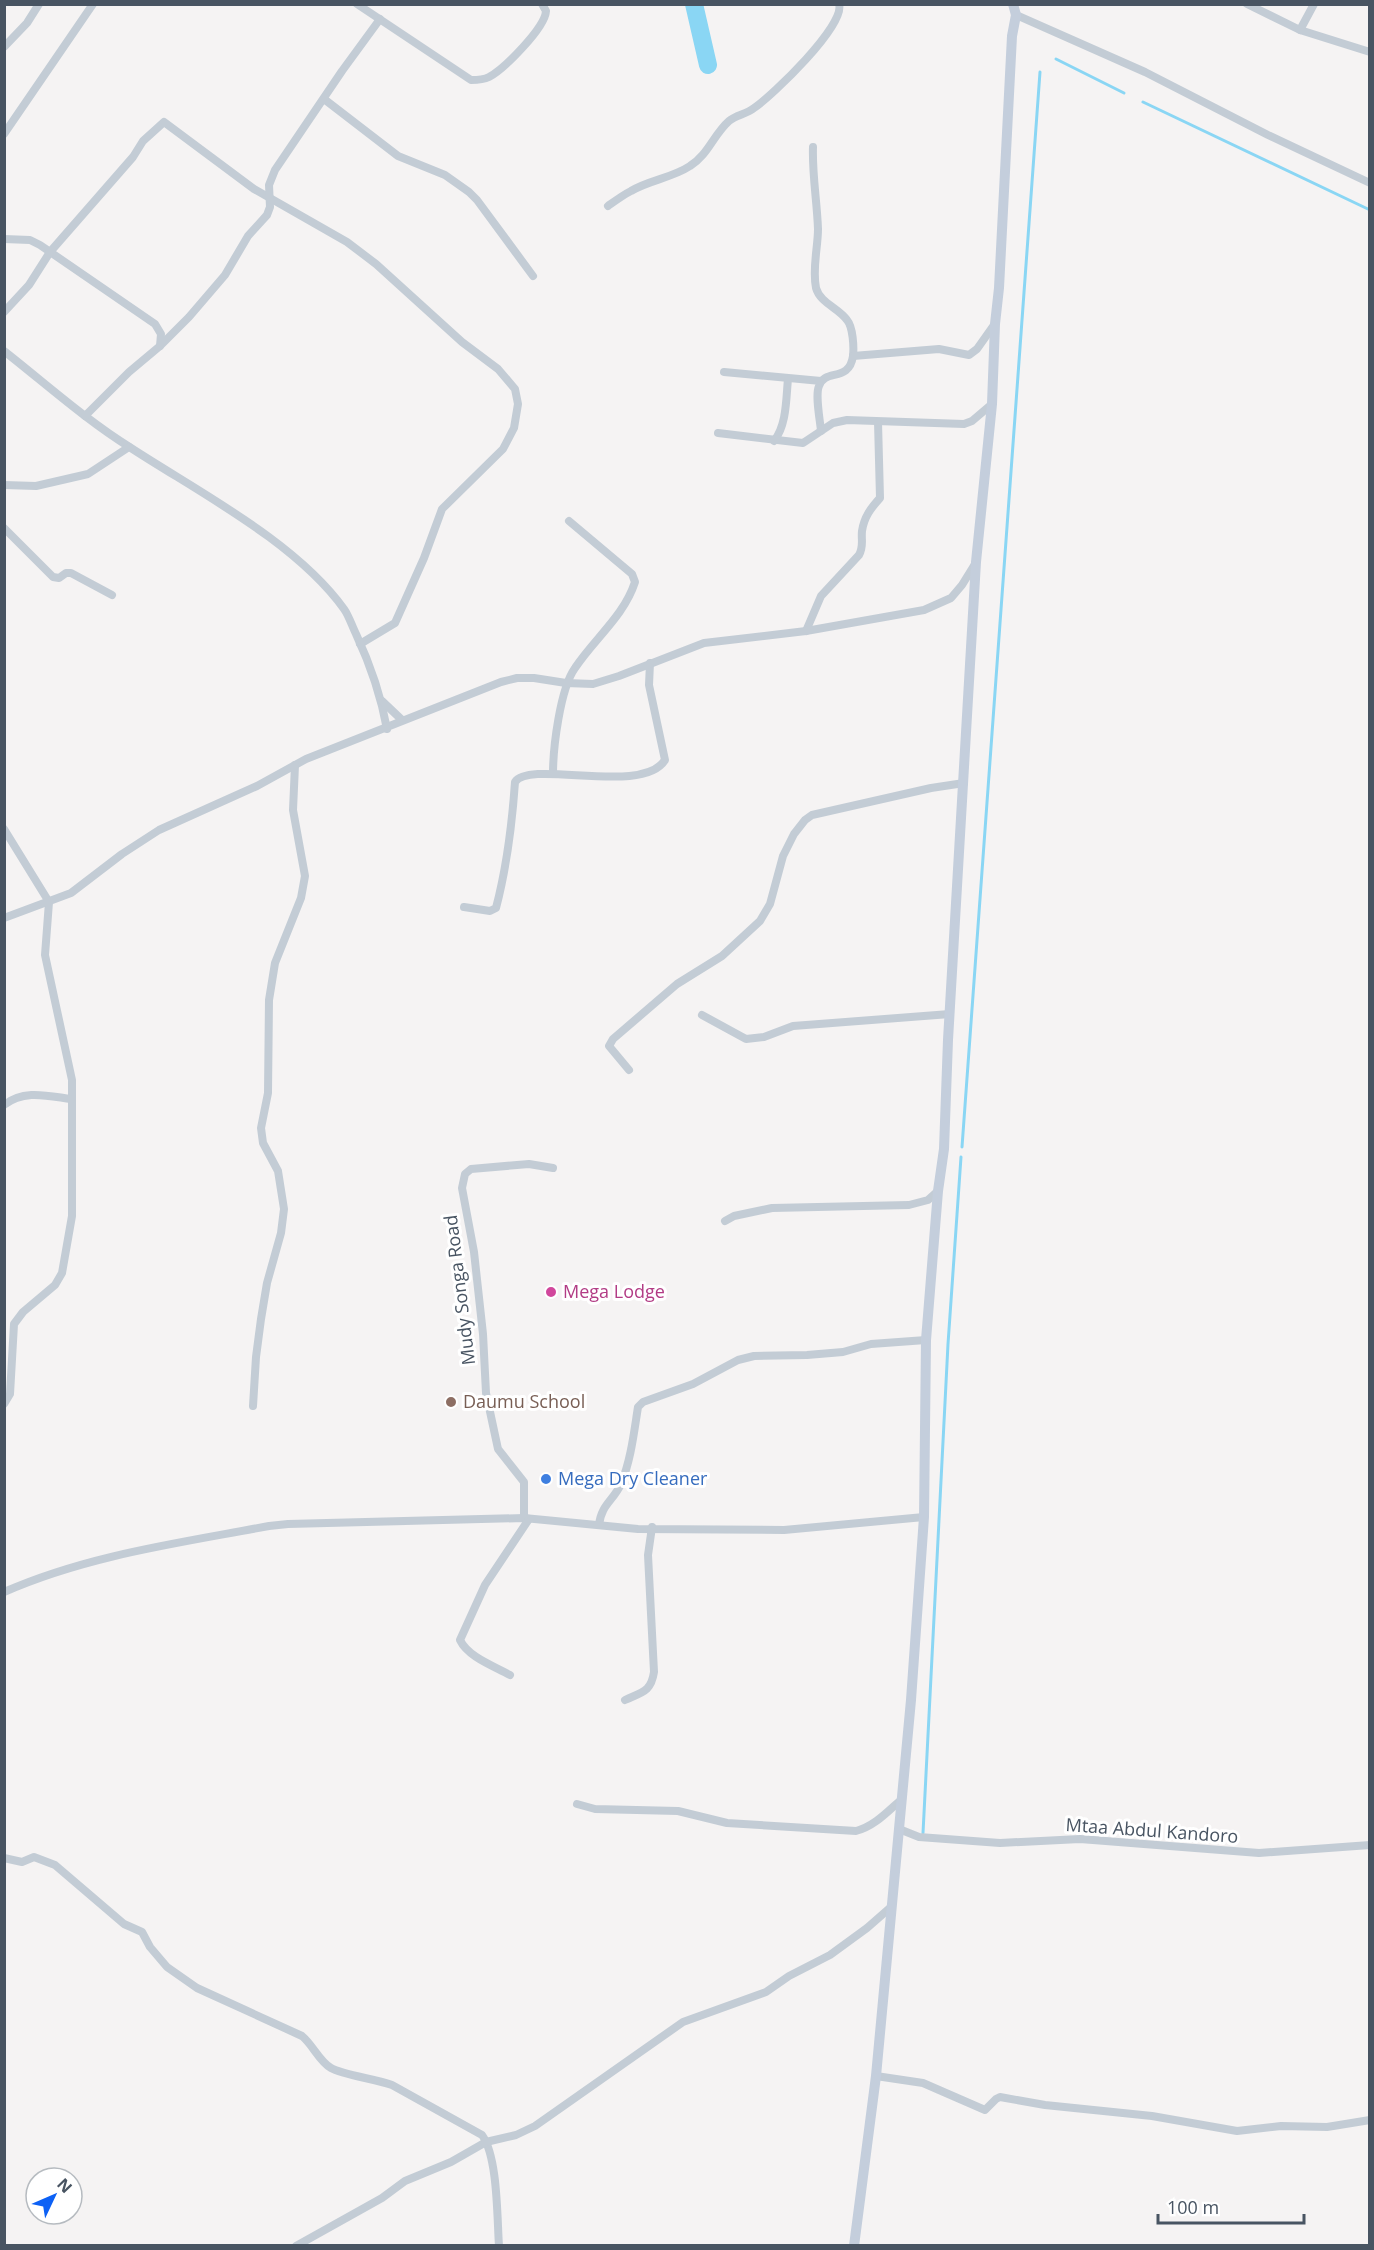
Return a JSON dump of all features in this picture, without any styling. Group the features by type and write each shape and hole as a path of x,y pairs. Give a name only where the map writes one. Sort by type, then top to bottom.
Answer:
{"main road":[{"path":"854,2246 876,2076 902,1799 924,1517 926,1340 938,1191 944,1149 976,562 992,404 1015,10"}],"street":[{"path":"4,47 27,23 39,4"},
{"path":"4,134 93,4"},
{"path":"357,4 471,80 491,76 527,42 541,26 546,11 542,4"},
{"path":"608,206 632,190 692,165 705,153 730,121 752,110 776,91 828,35 841,9 839,4"},
{"path":"1247,4 1300,30 1370,52"},
{"path":"1300,30 1314,4"},
{"path":"1015,10 1370,183"},
{"path":"85,416 189,317 225,274 248,236 267,216 270,199 268,185 275,170 380,19"},
{"path":"324,99 398,156 445,176 469,192 533,276"},
{"path":"4,312 29,285 50,252 133,157 143,141 164,122 254,189 346,242 376,264 462,342 498,369 515,389 518,404 514,428 503,448 442,509 424,558 395,622 360,644"},
{"path":"813,147 812,164 818,230 816,286 819,296 848,320 851,328 853,356 847,371 843,374 828,376 821,381 818,387 821,431"},
{"path":"254,189 268,185"},
{"path":"4,239 30,240 155,324 161,334 160,346"},
{"path":"853,356 939,349 969,355 977,349 995,324"},
{"path":"4,351 85,416 129,447 225,507 291,555 321,582 345,610 382,701 387,729"},
{"path":"724,372 821,381"},
{"path":"774,441 783,423 788,379"},
{"path":"718,433 803,443 833,423 847,420 964,424 972,421 992,404"},
{"path":"806,631 821,596 860,555 863,548 862,531 867,512 880,498 878,422"},
{"path":"4,485 36,486 88,474 129,447"},
{"path":"553,774 553,760 566,683 575,667 623,609 635,582 632,574 569,521"},
{"path":"4,528 53,577 59,579 66,573 71,573 112,595"},
{"path":"4,918 71,893 122,854 159,830 257,786 338,745 387,729 402,720 517,678 593,684 704,643 806,631 924,610 951,598 976,562"},
{"path":"464,907 490,911 496,908 512,828 515,782 518,778 553,774 603,777 636,775 652,771 662,765 665,760 649,685 650,663"},
{"path":"382,701 402,720"},
{"path":"253,1406 256,1357 267,1283 281,1233 284,1209 278,1171 263,1143 261,1128 268,1093 268,1000 273,972 301,898 305,876 293,810 295,765"},
{"path":"629,1070 609,1046 613,1039 677,984 722,956 760,921 770,904 783,856 805,819 812,815 931,788 964,783"},
{"path":"4,829 49,902 45,955 72,1080 74,1182 72,1216 63,1273 55,1285 23,1312 14,1324 11,1385 9,1397 4,1404"},
{"path":"702,1015 746,1039 764,1037 793,1026 950,1014"},
{"path":"4,1106 24,1095 71,1099"},
{"name":"Mudy Songa Road","path":"527,1518 524,1482 498,1449 486,1393 483,1334 474,1252 462,1188 465,1174 471,1169 529,1164 553,1168"},
{"path":"725,1221 734,1216 772,1208 909,1205 928,1200 938,1191"},
{"path":"599,1525 603,1508 620,1486 629,1458 638,1407 643,1402 693,1384 738,1360 754,1356 843,1352 871,1344 926,1340"},
{"path":"4,1592 28,1581 110,1555 269,1526 527,1518 638,1528 784,1530 924,1517"},
{"path":"510,1675 472,1653 463,1646 460,1640 485,1585 527,1518"},
{"path":"625,1700 645,1691 652,1682 654,1672 648,1555 652,1527"},
{"path":"577,1804 595,1809 678,1811 728,1823 856,1831 872,1824 902,1799"},
{"name":"Mtaa Abdul Kandoro","path":"899,1829 919,1837 1000,1843 1080,1839 1259,1853 1370,1845"},
{"path":"4,1858 22,1862 34,1857 55,1865 124,1924 142,1932 150,1947 167,1966 197,1988 302,2036 332,2070 380,2080 392,2085 425,2105 479,2132 486,2142 498,2202 499,2246"},
{"path":"296,2246 382,2198 405,2181 451,2162 486,2142 516,2135 535,2126 683,2022 766,1992 789,1976 830,1955 891,1907"},
{"path":"876,2076 923,2084 985,2110 1000,2097 1045,2105 1152,2116 1237,2131 1281,2126 1327,2127 1370,2120"}],"waterway":[{"path":"694,4 708,65"},
{"path":"1056,59 1124,93"},
{"path":"962,1147 1040,72"},
{"path":"1143,102 1370,210"},
{"path":"923,1833 948,1344 961,1157"}],"place":[{"name":"Mega Lodge","path":"551,1292"},
{"name":"Daumu School","path":"451,1402"},
{"name":"Mega Dry Cleaner","path":"546,1479"}]}
